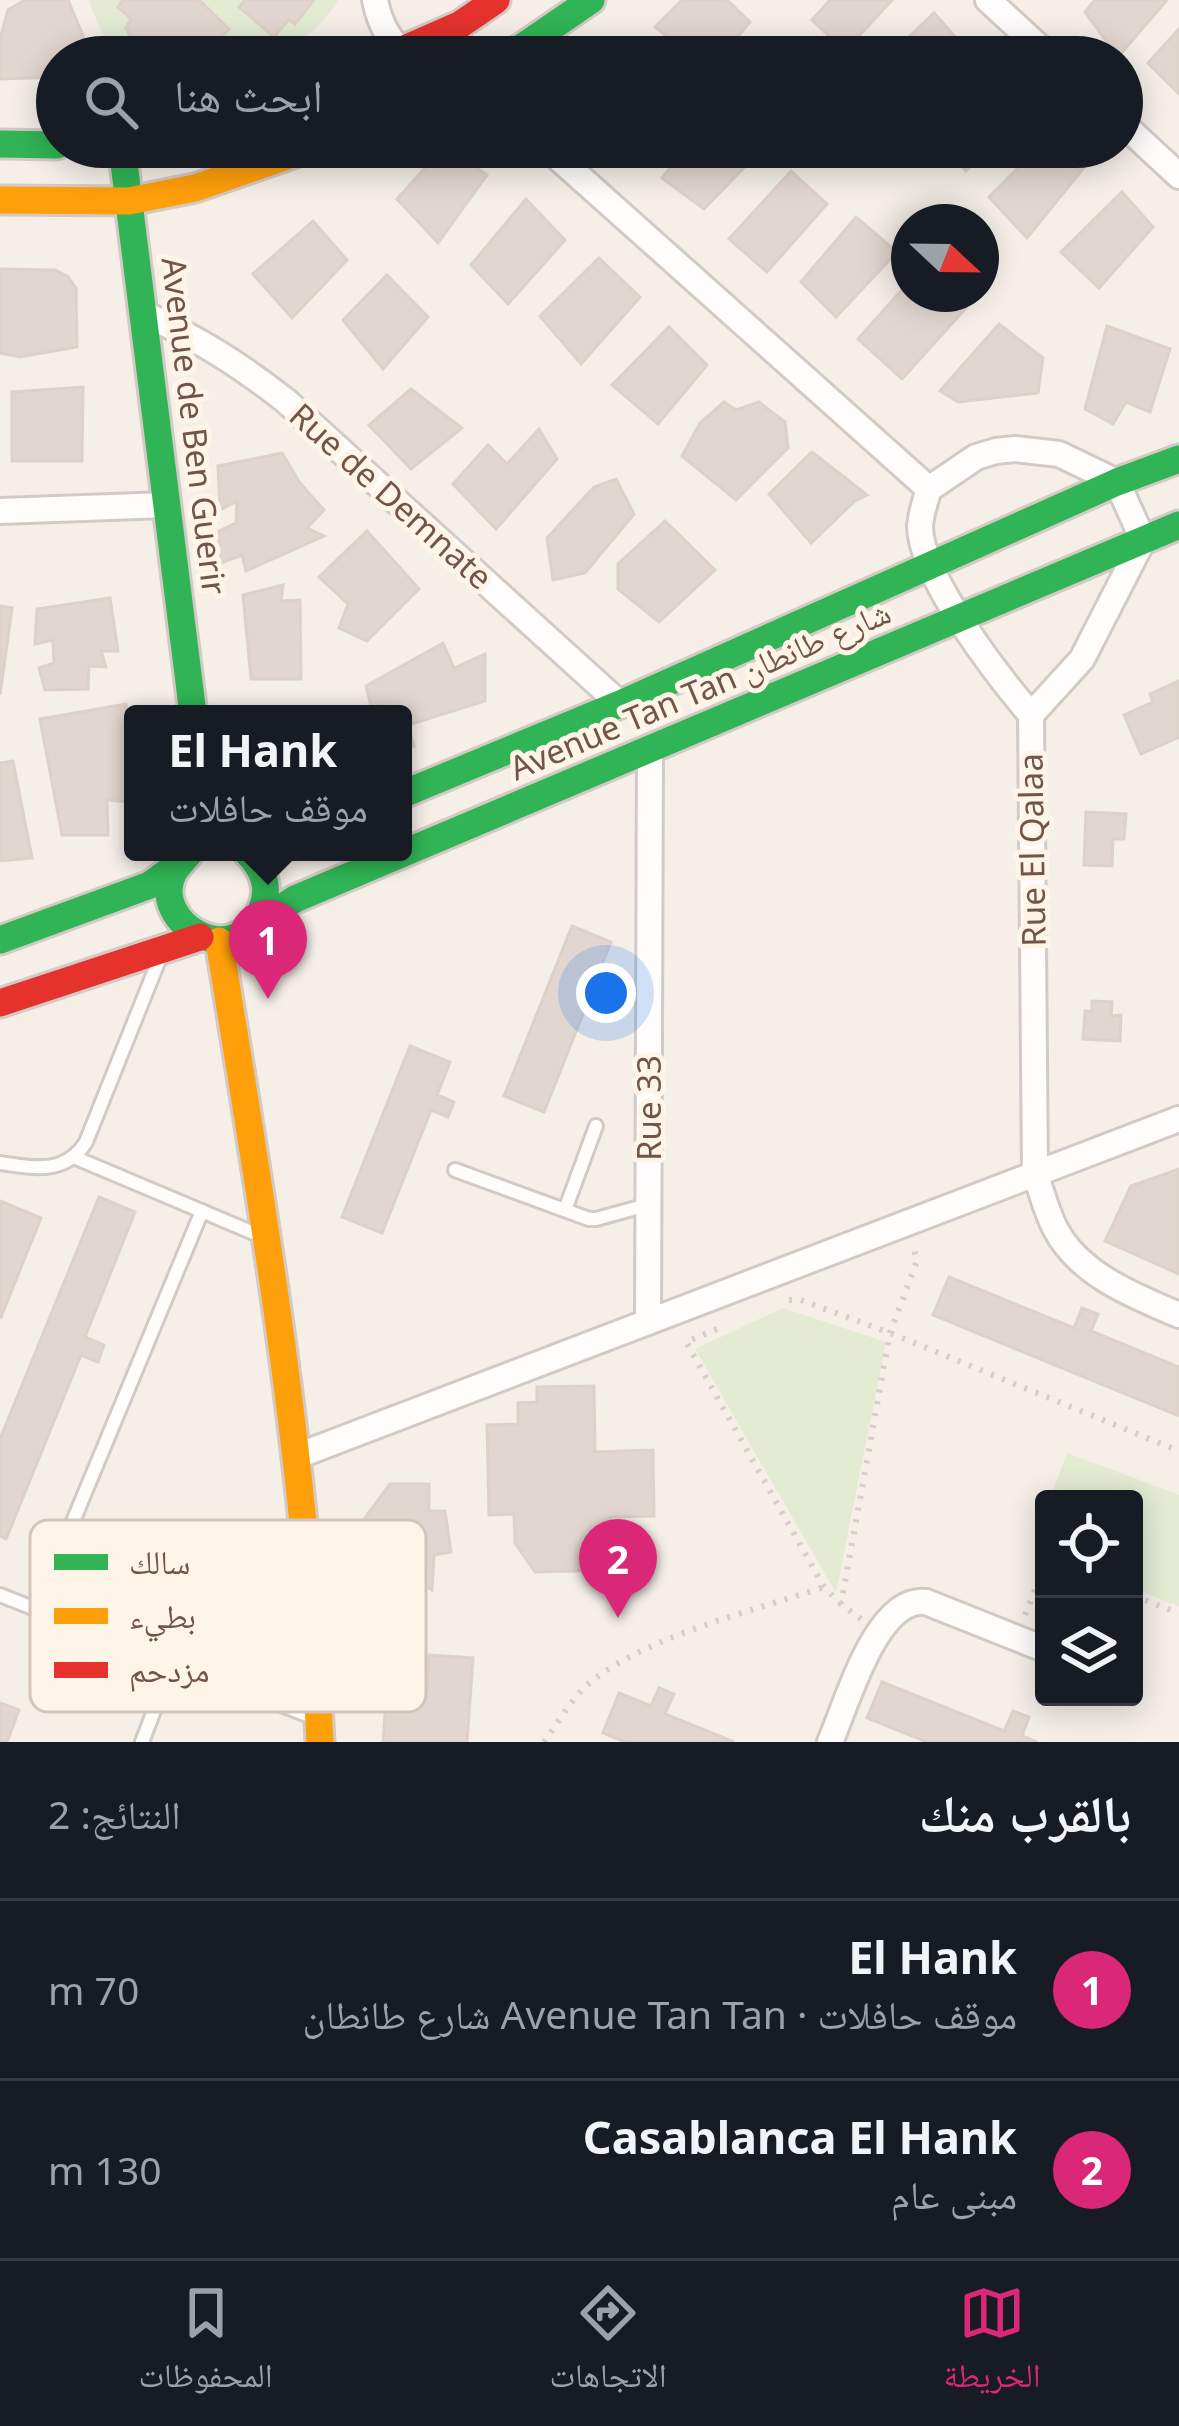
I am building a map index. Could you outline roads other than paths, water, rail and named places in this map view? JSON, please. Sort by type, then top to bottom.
[{"type":"main road","points":[[438,36],[496,0]]},
{"type":"main road","points":[[539,36],[591,0]]},
{"type":"main road","points":[[0,144],[36,145]]},
{"type":"main road","name":"Avenue de Ben Guerir","points":[[125,168],[193,705]]},
{"type":"main road","points":[[0,200],[129,201],[195,188],[253,168]]},
{"type":"main road","name":"Avenue Tan Tan شارع طانطان","points":[[412,790],[1179,458]]},
{"type":"main road","name":"Avenue Tan Tan شارع طانطان","points":[[412,850],[1179,524]]},
{"type":"main road","points":[[0,940],[150,885],[180,861]]},
{"type":"main road","points":[[182,861],[170,882],[175,916],[185,929],[210,939]]},
{"type":"main road","points":[[252,927],[266,898],[266,881],[255,861]]},
{"type":"main road","name":"Avenue Tan Tan شارع طانطان","points":[[210,939],[231,939],[296,898],[385,861]]},
{"type":"main road","points":[[0,1003],[165,947],[210,939]]},
{"type":"main road","points":[[210,939],[268,1239],[300,1455],[305,1520]]},
{"type":"street","points":[[375,0],[389,36]]},
{"type":"street","points":[[988,0],[1027,36]]},
{"type":"street","points":[[1143,143],[1179,176]]},
{"type":"street","points":[[570,168],[929,489],[976,457],[1015,449],[1059,454],[1117,482],[1143,540],[1082,659],[1031,715]]},
{"type":"street","name":"Rue de Demnate","points":[[143,313],[218,351],[286,401],[620,704]]},
{"type":"street","name":"Rue El Qalaa","points":[[929,489],[920,526],[928,565],[998,676],[1031,715],[1035,1174]]},
{"type":"street","points":[[0,512],[167,505]]},
{"type":"street","name":"Rue 33","points":[[648,1322],[650,751]]},
{"type":"street","points":[[300,1455],[1179,1119]]},
{"type":"street","points":[[1035,1174],[1051,1222],[1071,1253],[1093,1271],[1179,1315]]},
{"type":"street","points":[[830,1742],[877,1632],[892,1613],[914,1600],[1035,1645]]},
{"type":"lane","points":[[0,1163],[33,1168],[58,1166],[76,1157],[165,947]]},
{"type":"lane","points":[[565,1210],[596,1126]]},
{"type":"lane","points":[[76,1157],[268,1239]]},
{"type":"lane","points":[[455,1170],[596,1220],[649,1204]]},
{"type":"lane","points":[[74,1520],[202,1211]]},
{"type":"lane","points":[[0,1595],[30,1606]]},
{"type":"lane","points":[[142,1742],[153,1712]]},
{"type":"lane","points":[[280,1712],[320,1731]]},
{"type":"place","name":"El Hank","points":[[268,999]]},
{"type":"place","name":"Casablanca El Hank","points":[[618,1618]]}]
